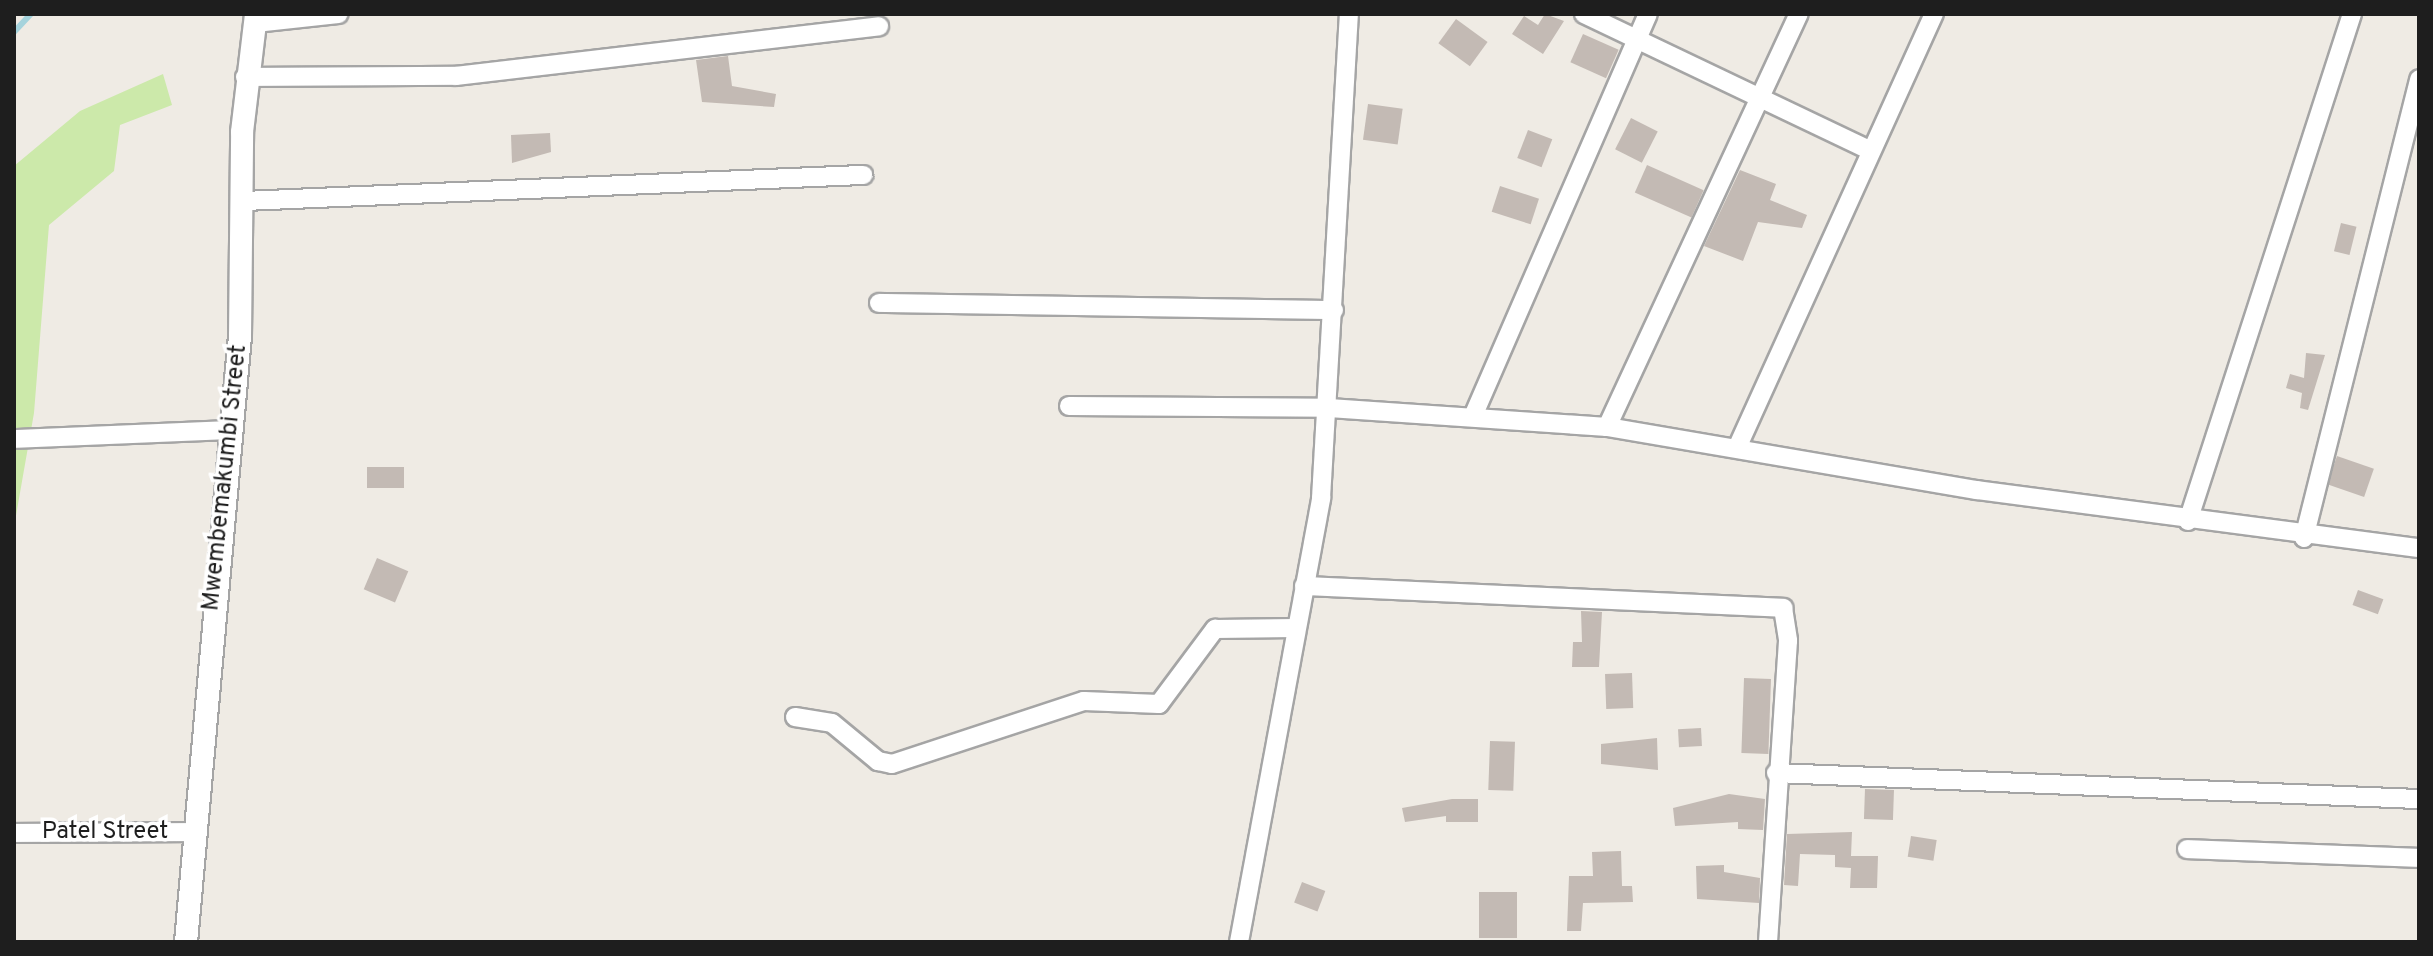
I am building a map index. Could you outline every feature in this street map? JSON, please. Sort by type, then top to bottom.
[{"type":"street","points":[[255,18],[339,14]]},
{"type":"street","points":[[1239,942],[1304,586],[1329,408],[1349,14]]},
{"type":"street","points":[[1584,14],[1758,91],[1869,150]]},
{"type":"street","points":[[1474,414],[1635,35],[1648,14]]},
{"type":"street","points":[[1607,427],[1758,91],[1799,14]]},
{"type":"street","points":[[1737,448],[1869,150],[1934,14]]},
{"type":"street","points":[[2188,521],[2352,14]]},
{"type":"street","name":"Mwembemakumbi Street","points":[[186,942],[233,430],[244,201],[245,77],[255,18]]},
{"type":"street","points":[[245,77],[456,76],[879,26]]},
{"type":"street","points":[[2304,538],[2419,79]]},
{"type":"street","points":[[244,201],[863,175]]},
{"type":"street","points":[[879,303],[1334,310]]},
{"type":"street","points":[[1069,406],[1329,408],[1474,414],[1607,427],[2188,521],[2304,538],[2419,548]]},
{"type":"street","points":[[14,439],[233,430]]},
{"type":"street","points":[[1304,586],[1783,608],[1788,641],[1776,773],[1768,942]]},
{"type":"street","points":[[795,717],[832,723],[878,761],[892,764],[1084,701],[1159,704],[1215,629],[1296,628]]},
{"type":"street","points":[[1776,773],[2419,799]]},
{"type":"street","name":"Patel Street","points":[[14,833],[195,832]]},
{"type":"street","points":[[2187,849],[2419,858]]},
{"type":"green space","points":[[163,74],[172,105],[120,125],[114,171],[49,225],[34,413],[14,527],[14,166],[80,111]]},
{"type":"building","points":[[1545,14],[1564,21],[1543,54],[1512,34],[1524,16],[1538,25]]},
{"type":"building","points":[[1456,19],[1488,42],[1470,66],[1438,43]]},
{"type":"building","points":[[1583,34],[1619,50],[1606,78],[1570,62]]},
{"type":"building","points":[[728,56],[732,86],[776,94],[774,107],[702,102],[696,60]]},
{"type":"building","points":[[1368,104],[1403,109],[1398,145],[1363,140]]},
{"type":"building","points":[[1631,118],[1658,132],[1642,163],[1615,149]]},
{"type":"building","points":[[1528,130],[1552,139],[1542,167],[1517,158]]},
{"type":"building","points":[[550,133],[551,152],[512,163],[511,135]]},
{"type":"building","points":[[1647,165],[1704,190],[1691,218],[1635,192]]},
{"type":"building","points":[[1740,170],[1776,184],[1770,200],[1807,215],[1802,228],[1758,222],[1743,261],[1704,246]]},
{"type":"building","points":[[1500,186],[1539,199],[1531,224],[1492,212]]},
{"type":"building","points":[[2341,223],[2357,227],[2350,255],[2334,251]]},
{"type":"building","points":[[2306,353],[2325,355],[2308,410],[2300,408],[2302,393],[2286,388],[2290,374],[2304,378]]},
{"type":"building","points":[[2337,456],[2374,469],[2364,497],[2327,484]]},
{"type":"building","points":[[367,467],[404,467],[404,488],[367,488]]},
{"type":"building","points":[[377,558],[408,571],[395,603],[364,589]]},
{"type":"building","points":[[2358,590],[2383,599],[2378,614],[2353,605]]},
{"type":"building","points":[[1581,611],[1602,612],[1599,667],[1572,667],[1573,642],[1582,642]]},
{"type":"building","points":[[1632,673],[1633,708],[1606,709],[1605,674]]},
{"type":"building","points":[[1744,678],[1771,679],[1768,754],[1741,753]]},
{"type":"building","points":[[1701,728],[1702,746],[1679,747],[1678,729]]},
{"type":"building","points":[[1657,738],[1658,770],[1601,764],[1601,744]]},
{"type":"building","points":[[1490,741],[1515,742],[1513,791],[1488,790]]},
{"type":"building","points":[[1865,789],[1894,790],[1893,820],[1864,819]]},
{"type":"building","points":[[1729,794],[1765,799],[1763,830],[1738,829],[1738,822],[1675,826],[1673,808]]},
{"type":"building","points":[[1452,799],[1478,799],[1478,822],[1446,822],[1446,816],[1405,822],[1402,808]]},
{"type":"building","points":[[1852,832],[1851,856],[1878,856],[1877,888],[1850,888],[1851,868],[1835,867],[1835,855],[1800,854],[1798,886],[1784,885],[1787,834]]},
{"type":"building","points":[[1911,836],[1937,840],[1933,861],[1908,857]]},
{"type":"building","points":[[1621,851],[1622,886],[1632,886],[1633,902],[1583,903],[1581,931],[1567,931],[1569,876],[1593,876],[1592,852]]},
{"type":"building","points":[[1724,865],[1724,872],[1760,878],[1759,903],[1697,899],[1696,866]]},
{"type":"building","points":[[1302,882],[1325,891],[1317,911],[1294,903]]},
{"type":"building","points":[[1479,892],[1517,892],[1517,938],[1479,938]]},
{"type":"waterway","points":[[14,32],[31,14]]}]
